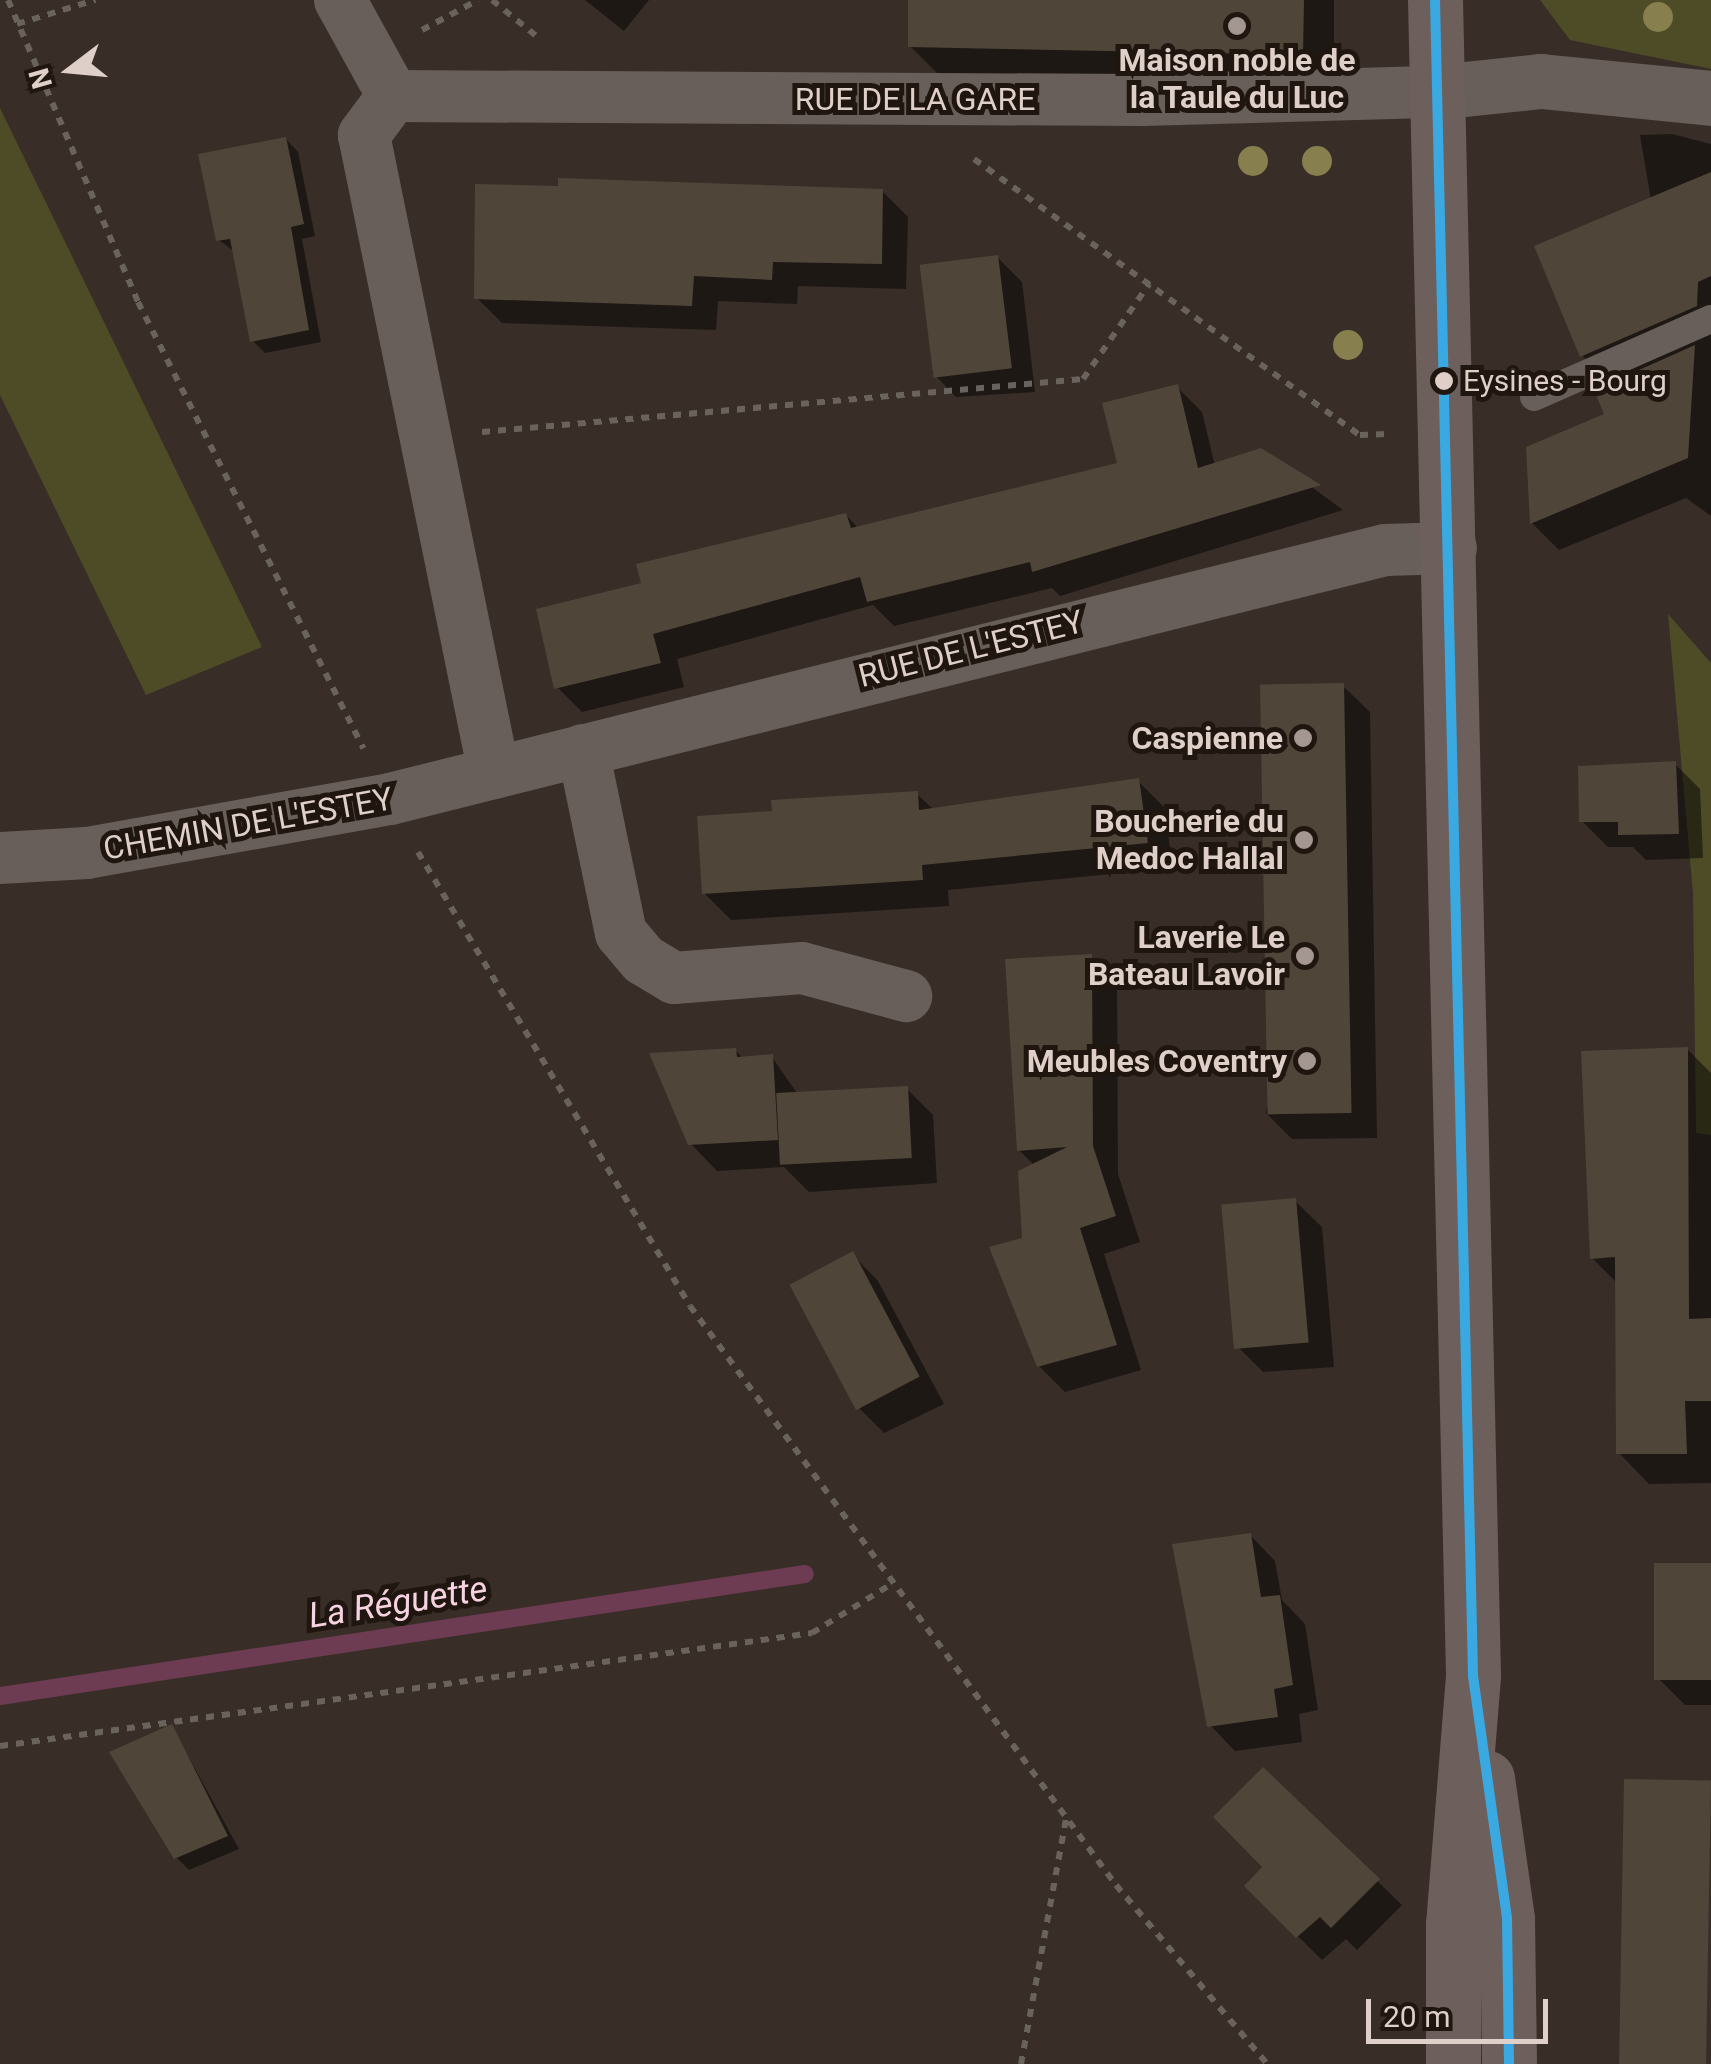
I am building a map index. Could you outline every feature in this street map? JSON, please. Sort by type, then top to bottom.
[{"type":"main road","points":[[1435,0],[1441,433],[1451,548],[1473,1676],[1453,1924],[1453,2064]]},
{"type":"main road","points":[[1473,1676],[1507,1920],[1509,2064]]},
{"type":"street","points":[[340,0],[393,96],[364,135],[494,772]]},
{"type":"street","points":[[1436,92],[1541,81],[1711,98]]},
{"type":"street","name":"RUE DE LA GARE","points":[[393,96],[950,99],[1436,92]]},
{"type":"street","name":"RUE DE L'ESTEY","points":[[494,772],[1385,550],[1451,548]]},
{"type":"street","points":[[584,750],[621,933],[644,960],[674,978],[802,968],[906,996]]},
{"type":"street","name":"CHEMIN DE L'ESTEY","points":[[0,858],[87,853],[390,799],[494,772]]},
{"type":"lane","points":[[1534,397],[1711,319]]},
{"type":"path","points":[[8,0],[138,302],[390,799],[690,1306],[890,1585],[1066,1817],[1267,2064]]},
{"type":"path","points":[[17,24],[95,0]]},
{"type":"path","points":[[950,99],[966,153],[1360,435],[1441,433]]},
{"type":"path","points":[[426,438],[1083,379],[1149,284]]},
{"type":"path","points":[[0,1746],[812,1633],[890,1585]]},
{"type":"path","points":[[1022,2064],[1066,1817]]},
{"type":"shaded area","points":[[1540,0],[1711,0],[1711,69],[1570,40]]},
{"type":"shaded area","points":[[0,108],[262,647],[146,695],[0,395]]},
{"type":"shaded area","points":[[1668,614],[1711,663],[1711,1135],[1696,1133],[1693,893]]},
{"type":"building","points":[[908,0],[1304,0],[1303,55],[908,47]]},
{"type":"building","points":[[286,137],[304,224],[291,227],[309,330],[250,342],[230,239],[216,241],[198,154]]},
{"type":"building","points":[[1711,172],[1711,276],[1698,282],[1697,306],[1580,357],[1534,246]]},
{"type":"building","points":[[558,178],[883,189],[882,264],[773,262],[772,280],[694,276],[692,306],[474,299],[475,184],[558,186]]},
{"type":"building","points":[[998,255],[1012,368],[933,378],[920,265]]},
{"type":"building","points":[[1695,345],[1688,458],[1530,524],[1526,447],[1604,414],[1594,390]]},
{"type":"building","points":[[1178,384],[1198,468],[1261,448],[1321,485],[1032,572],[1030,562],[867,602],[860,577],[653,634],[661,663],[554,689],[536,609],[641,583],[636,564],[846,513],[851,528],[1117,463],[1102,403]]},
{"type":"building","points":[[1344,683],[1352,1113],[1268,1114],[1260,684]]},
{"type":"building","points":[[1676,761],[1679,834],[1618,835],[1618,822],[1579,822],[1578,766]]},
{"type":"building","points":[[1139,778],[1148,843],[922,865],[923,880],[702,894],[697,816],[772,811],[771,800],[918,791],[919,810]]},
{"type":"building","points":[[1092,954],[1093,1146],[1116,1216],[1080,1228],[1117,1345],[1037,1367],[989,1247],[1022,1238],[1018,1171],[1067,1147],[1017,1151],[1005,959]]},
{"type":"building","points":[[1688,1047],[1689,1319],[1711,1318],[1711,1401],[1685,1401],[1687,1454],[1616,1454],[1615,1257],[1590,1259],[1581,1051]]},
{"type":"building","points":[[736,1048],[737,1057],[773,1054],[778,1140],[688,1145],[649,1053]]},
{"type":"building","points":[[908,1086],[912,1158],[780,1165],[776,1093]]},
{"type":"building","points":[[1296,1198],[1309,1342],[1234,1349],[1221,1205]]},
{"type":"building","points":[[853,1251],[920,1376],[856,1410],[789,1285]]},
{"type":"building","points":[[1251,1533],[1261,1597],[1280,1595],[1293,1685],[1274,1689],[1278,1717],[1207,1727],[1172,1544]]},
{"type":"building","points":[[1654,1563],[1711,1563],[1711,1680],[1654,1680]]},
{"type":"building","points":[[172,1724],[228,1836],[174,1859],[109,1752]]},
{"type":"building","points":[[1263,1767],[1380,1879],[1331,1928],[1320,1917],[1296,1938],[1244,1886],[1262,1867],[1213,1817]]},
{"type":"building","points":[[1624,1779],[1711,1781],[1706,2064],[1619,2064]]},
{"type":"waterway","name":"La Réguette","points":[[0,1696],[805,1574]]},
{"type":"transit line","points":[[1435,0],[1473,1676],[1507,1919],[1509,2064]]},
{"type":"place","name":"Maison noble de la Taule du Luc","points":[[1237,26]]},
{"type":"place","name":"Eysines - Bourg","points":[[1444,381]]},
{"type":"place","name":"Caspienne","points":[[1303,738]]},
{"type":"place","name":"Boucherie du Medoc Hallal","points":[[1304,840]]},
{"type":"place","name":"Laverie Le Bateau Lavoir","points":[[1305,956]]},
{"type":"place","name":"Meubles Coventry","points":[[1307,1061]]}]
